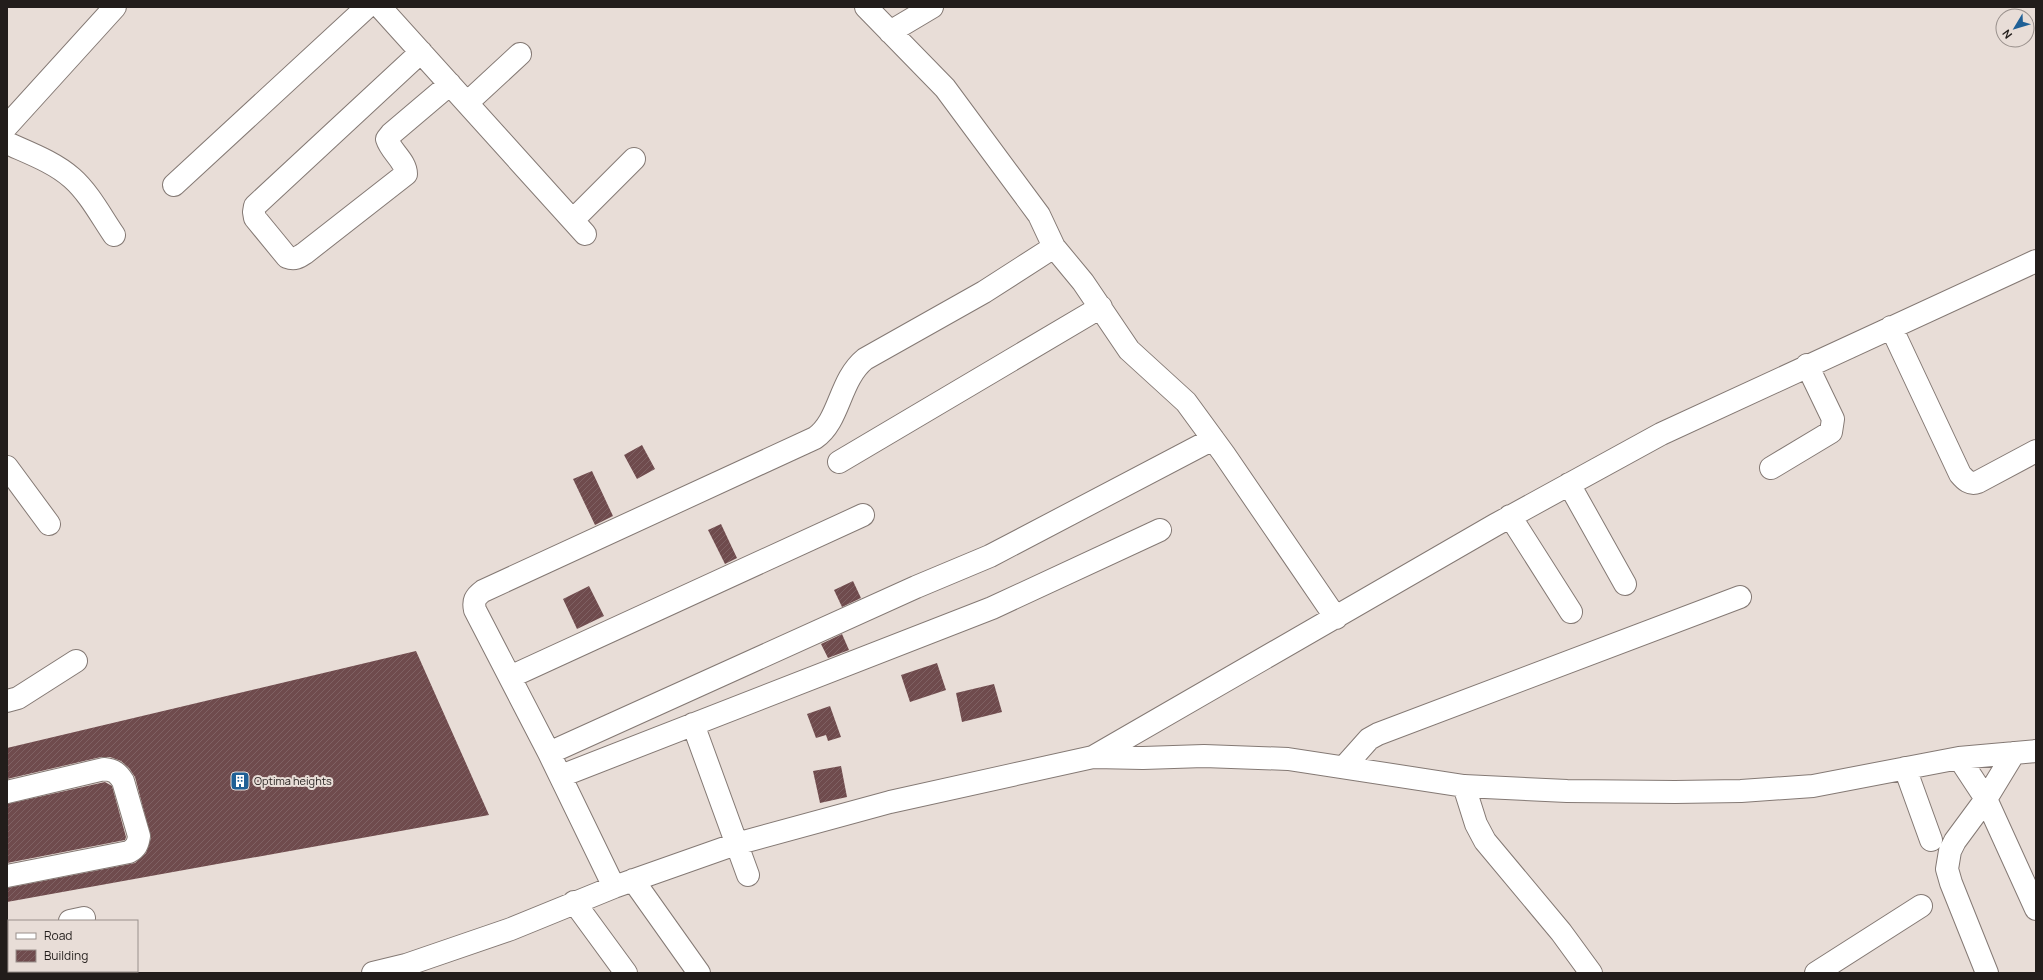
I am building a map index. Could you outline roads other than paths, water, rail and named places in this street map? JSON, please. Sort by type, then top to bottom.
[{"type":"main road","points":[[7,126],[115,7]]},
{"type":"main road","points":[[174,185],[367,7]]},
{"type":"main road","points":[[380,7],[579,227],[634,159]]},
{"type":"main road","points":[[866,7],[945,88],[1039,215],[1054,247],[1083,282],[1129,350],[1177,392],[1213,439],[1336,618]]},
{"type":"main road","points":[[890,32],[932,7]]},
{"type":"main road","points":[[421,52],[255,206],[255,218],[287,256],[292,259],[298,258],[406,174],[406,168],[389,146],[387,139],[450,84]]},
{"type":"main road","points":[[467,103],[520,54]]},
{"type":"main road","points":[[7,143],[57,167],[72,178],[91,200],[114,235]]},
{"type":"main road","points":[[699,973],[624,883],[560,776],[475,610],[474,603],[478,595],[815,438],[826,428],[850,375],[865,359],[984,292],[1054,247]]},
{"type":"main road","points":[[1093,757],[1336,618],[1510,516],[1661,434],[1807,365],[2036,262]]},
{"type":"main road","points":[[840,462],[1101,307]]},
{"type":"main road","points":[[1891,327],[1960,474],[1966,480],[1971,483],[1978,482],[2036,451]]},
{"type":"main road","points":[[1771,468],[1831,432],[1833,419],[1807,365]]},
{"type":"main road","points":[[549,753],[916,587],[990,556],[1213,439]]},
{"type":"main road","points":[[7,467],[49,524]]},
{"type":"main road","points":[[1569,484],[1625,584]]},
{"type":"main road","points":[[510,677],[863,515]]},
{"type":"main road","points":[[1510,516],[1570,612]]},
{"type":"main road","points":[[560,776],[992,608],[1160,530]]},
{"type":"main road","points":[[1344,767],[1369,739],[1378,734],[1740,597]]},
{"type":"main road","points":[[7,701],[18,698],[76,661]]},
{"type":"main road","points":[[692,724],[748,875]]},
{"type":"main road","points":[[372,973],[406,965],[511,929],[574,902],[624,883],[736,844],[890,802],[1093,757],[1144,758],[1204,756],[1288,759],[1464,786],[1567,791],[1741,791],[1813,786],[1959,758],[2036,751]]},
{"type":"main road","points":[[1987,973],[1947,869],[1950,851],[1955,841],[1986,799],[2014,753]]},
{"type":"main road","points":[[1959,758],[1986,799],[2036,909]]},
{"type":"main road","points":[[1905,768],[1931,840]]},
{"type":"main road","points":[[7,792],[104,769],[112,770],[119,774],[123,781],[139,836],[138,843],[134,849],[129,852],[7,876]]},
{"type":"main road","points":[[1464,786],[1476,824],[1485,841],[1561,932],[1591,973]]},
{"type":"main road","points":[[574,902],[626,973]]},
{"type":"main road","points":[[1816,973],[1921,906]]},
{"type":"place","name":"Optima heights","points":[[240,781]]}]
